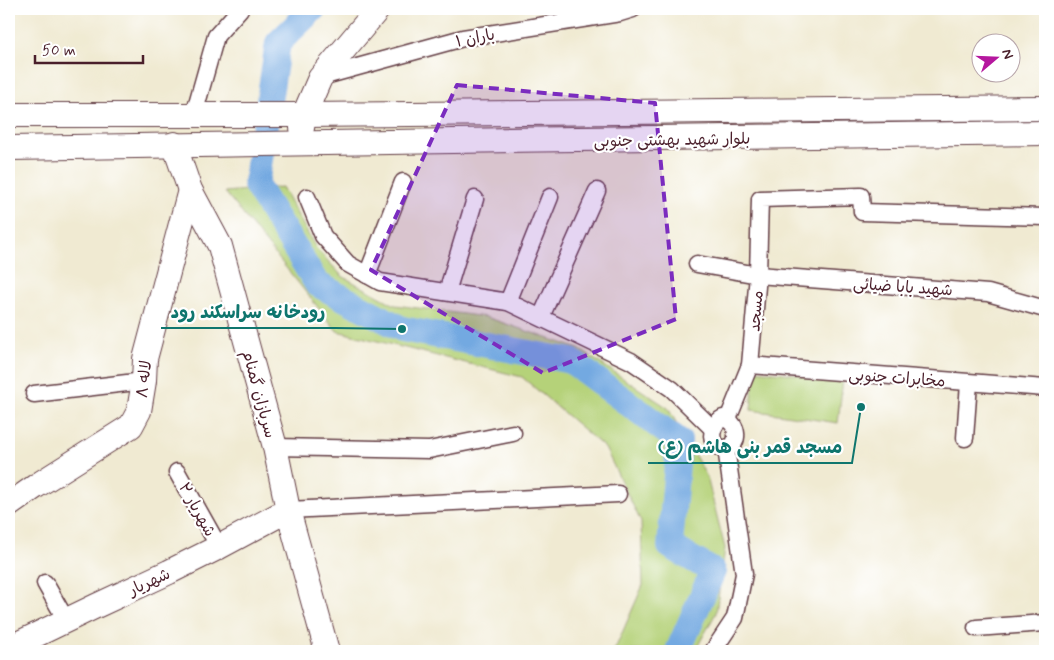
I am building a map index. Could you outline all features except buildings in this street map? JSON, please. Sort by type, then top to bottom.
[{"type":"main road","points":[[291,142],[293,115],[320,78],[378,9]]},
{"type":"main road","name":"بلوار شهید بهشتی جنوبی","points":[[197,114],[293,115],[1045,108]]},
{"type":"main road","points":[[9,116],[197,114]]},
{"type":"main road","name":"بلوار شهید بهشتی جنوبی","points":[[185,144],[1045,133]]},
{"type":"main road","points":[[9,148],[185,144]]},
{"type":"main road","name":"سربازان گمنام","points":[[185,144],[190,190],[220,246],[274,447],[288,510],[327,651]]},
{"type":"main road","name":"لاله ۸","points":[[9,505],[131,426],[139,411],[144,382],[145,359],[190,190]]},
{"type":"main road","name":"شهریار","points":[[10,648],[219,547],[288,510]]},
{"type":"street","points":[[197,114],[216,36],[240,9]]},
{"type":"street","name":"باران ۱","points":[[320,78],[464,38],[633,9]]},
{"type":"street","points":[[367,275],[402,182]]},
{"type":"street","points":[[541,318],[597,191]]},
{"type":"street","name":"مسجد","points":[[728,419],[750,365],[758,275],[760,199],[861,196],[862,212],[1045,217]]},
{"type":"street","points":[[307,197],[323,236],[348,264],[367,275],[380,282],[508,302],[631,361],[672,389],[713,430]]},
{"type":"street","points":[[508,302],[550,197]]},
{"type":"street","points":[[447,292],[474,198]]},
{"type":"street","name":"شهيد بابا ضيائی","points":[[697,264],[758,275],[988,293],[1045,309]]},
{"type":"street","name":"مخابرات جنوبی","points":[[750,365],[1045,388]]},
{"type":"street","points":[[34,394],[144,382]]},
{"type":"street","points":[[965,438],[969,382]]},
{"type":"street","points":[[728,419],[733,423],[736,434],[729,448],[720,448],[714,443],[712,437],[713,430],[719,420],[728,419]]},
{"type":"street","points":[[274,447],[429,450],[513,433]]},
{"type":"street","points":[[714,651],[735,618],[744,574],[726,448]]},
{"type":"street","name":"شهریار ۲","points":[[177,472],[219,547]]},
{"type":"street","points":[[288,510],[618,494]]},
{"type":"street","points":[[46,583],[66,620]]},
{"type":"street","points":[[976,628],[1045,623]]},
{"type":"highlighted area","points":[[457,85],[655,103],[676,319],[543,373],[371,270]]},
{"type":"green space","points":[[282,187],[316,248],[342,276],[395,305],[486,317],[579,349],[668,408],[707,477],[725,548],[716,613],[695,651],[613,651],[643,585],[641,522],[605,448],[522,377],[337,331],[225,192]]},
{"type":"green space","points":[[754,370],[843,379],[838,423],[751,410]]},
{"type":"waterway","points":[[313,9],[278,43],[256,185],[317,284],[402,329],[571,361],[679,441],[670,546],[713,571],[678,651]]},
{"type":"place","name":"رودخانه سراسکند رود","points":[[402,329]]},
{"type":"place","name":"مسجد قمر بنی هاشم (ع)","points":[[861,407]]}]
